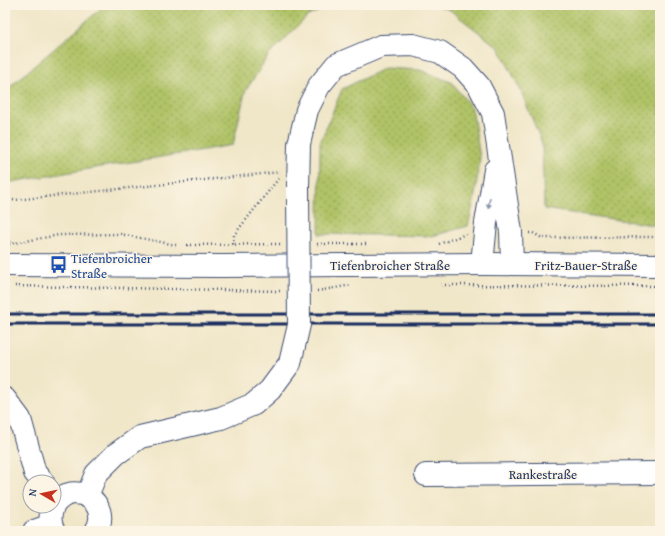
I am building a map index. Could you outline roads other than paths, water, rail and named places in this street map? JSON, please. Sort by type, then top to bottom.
[{"type":"street","points":[[87,496],[96,474],[116,454],[140,437],[221,418],[254,404],[270,390],[290,363],[299,325],[298,181],[300,144],[307,110],[319,86],[336,65],[381,46],[413,45],[440,52],[463,68],[479,86],[493,112],[511,232],[512,264]]},
{"type":"street","points":[[482,264],[485,233],[498,151]]},
{"type":"street","name":"Tiefenbroicher Straße","points":[[8,254],[230,266],[512,264]]},
{"type":"street","name":"Fritz-Bauer-Straße","points":[[512,264],[660,265]]},
{"type":"street","points":[[5,399],[20,419],[36,474]]},
{"type":"street","name":"Rankestraße","points":[[426,475],[660,473]]},
{"type":"street","points":[[62,499],[66,494],[77,492],[87,496],[96,504],[103,530]]},
{"type":"railway","points":[[5,314],[660,314]]},
{"type":"railway","points":[[5,324],[660,324]]},
{"type":"place","name":"Tiefenbroicher Straße","points":[[58,265]]}]
